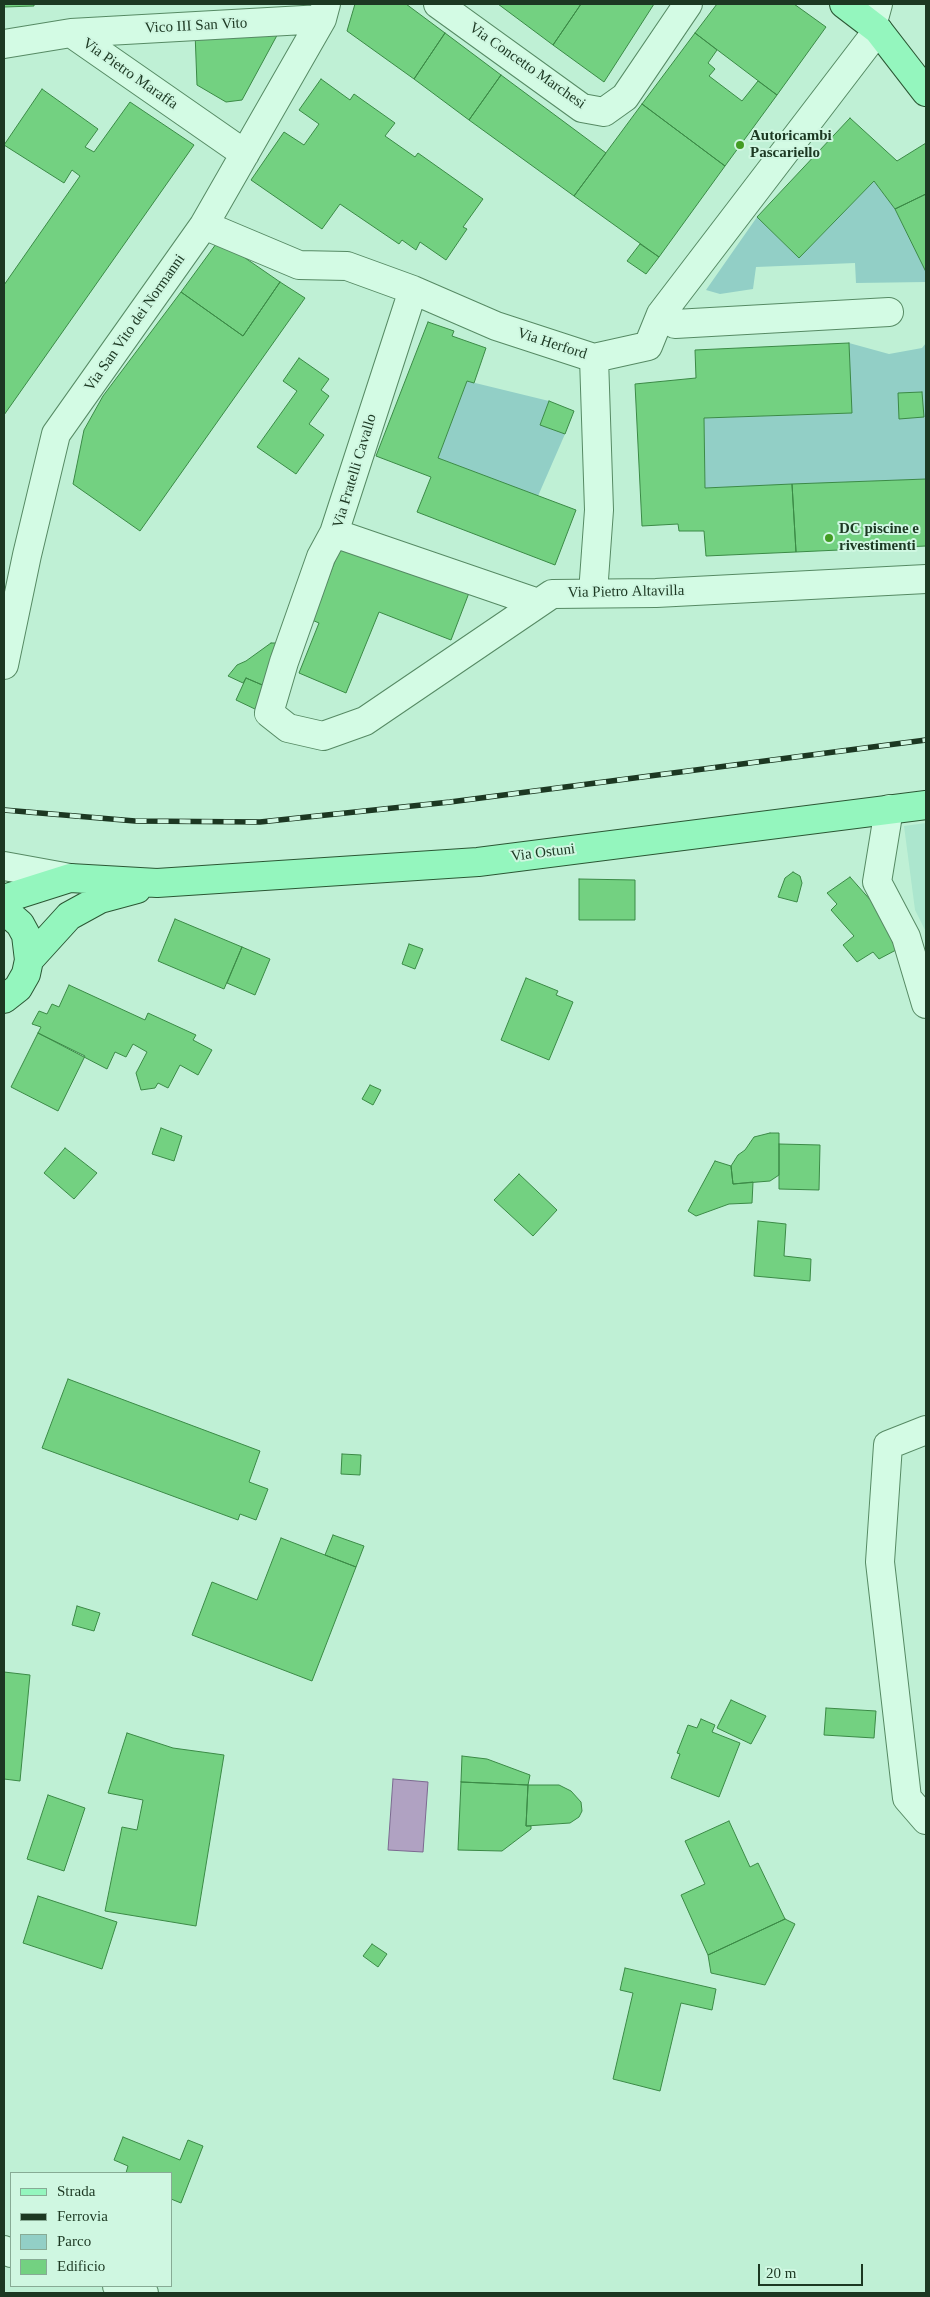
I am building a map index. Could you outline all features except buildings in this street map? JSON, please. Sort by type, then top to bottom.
[{"type":"main road","points":[[844,4],[876,20],[926,92]]},
{"type":"main road","name":"Via Ostuni","points":[[157,883],[478,862],[926,805]]},
{"type":"main road","points":[[4,900],[70,878],[157,883]]},
{"type":"main road","points":[[29,960],[70,916],[100,900],[157,883]]},
{"type":"main road","points":[[4,910],[20,924],[26,935],[29,960],[26,974],[18,988],[4,999]]},
{"type":"street","name":"Via Concetto Marchesi","points":[[438,4],[582,108],[604,112],[625,97],[688,4]]},
{"type":"street","name":"Vico III San Vito","points":[[71,33],[170,15],[324,12]]},
{"type":"street","name":"Via San Vito dei Normanni","points":[[4,665],[27,555],[56,434],[204,224],[324,12]]},
{"type":"street","name":"Via Herford","points":[[204,224],[299,265],[347,266],[413,290],[496,326],[594,358],[648,346],[661,314],[876,20]]},
{"type":"street","name":"Via Pietro Maraffa","points":[[4,44],[71,33],[245,154]]},
{"type":"street","name":"Via Fratelli Cavallo","points":[[413,290],[334,533],[538,603]]},
{"type":"street","points":[[661,314],[675,324],[889,312]]},
{"type":"street","points":[[594,358],[599,510],[594,593]]},
{"type":"street","name":"Via Pietro Altavilla","points":[[334,533],[321,557],[284,662],[269,713],[288,728],[323,736],[366,721],[552,594],[656,593],[926,579]]},
{"type":"street","points":[[4,580],[27,555]]},
{"type":"street","points":[[889,810],[878,882],[906,937],[926,1004]]},
{"type":"street","points":[[4,866],[70,878]]},
{"type":"street","points":[[926,1430],[888,1445],[880,1562],[907,1798],[926,1820]]},
{"type":"street","points":[[121,2287],[144,2293]]},
{"type":"green space","points":[[874,181],[895,209],[926,272],[926,282],[856,283],[855,263],[756,267],[753,289],[720,294],[706,290],[757,217],[799,258]]},
{"type":"green space","points":[[849,343],[889,354],[922,348],[926,343],[926,479],[705,488],[704,418],[851,413]]},
{"type":"green space","points":[[467,381],[549,401],[540,425],[565,434],[538,496],[438,458]]},
{"type":"green space","points":[[926,823],[926,932],[915,910],[904,826]]},
{"type":"shaded area","points":[[393,1779],[428,1782],[423,1852],[388,1850]]},
{"type":"railway","points":[[4,810],[135,821],[260,822],[450,802],[926,740]]},
{"type":"place","name":"Autoricambi Pascariello","points":[[740,145]]},
{"type":"place","name":"DC piscine e rivestimenti","points":[[829,538]]}]
